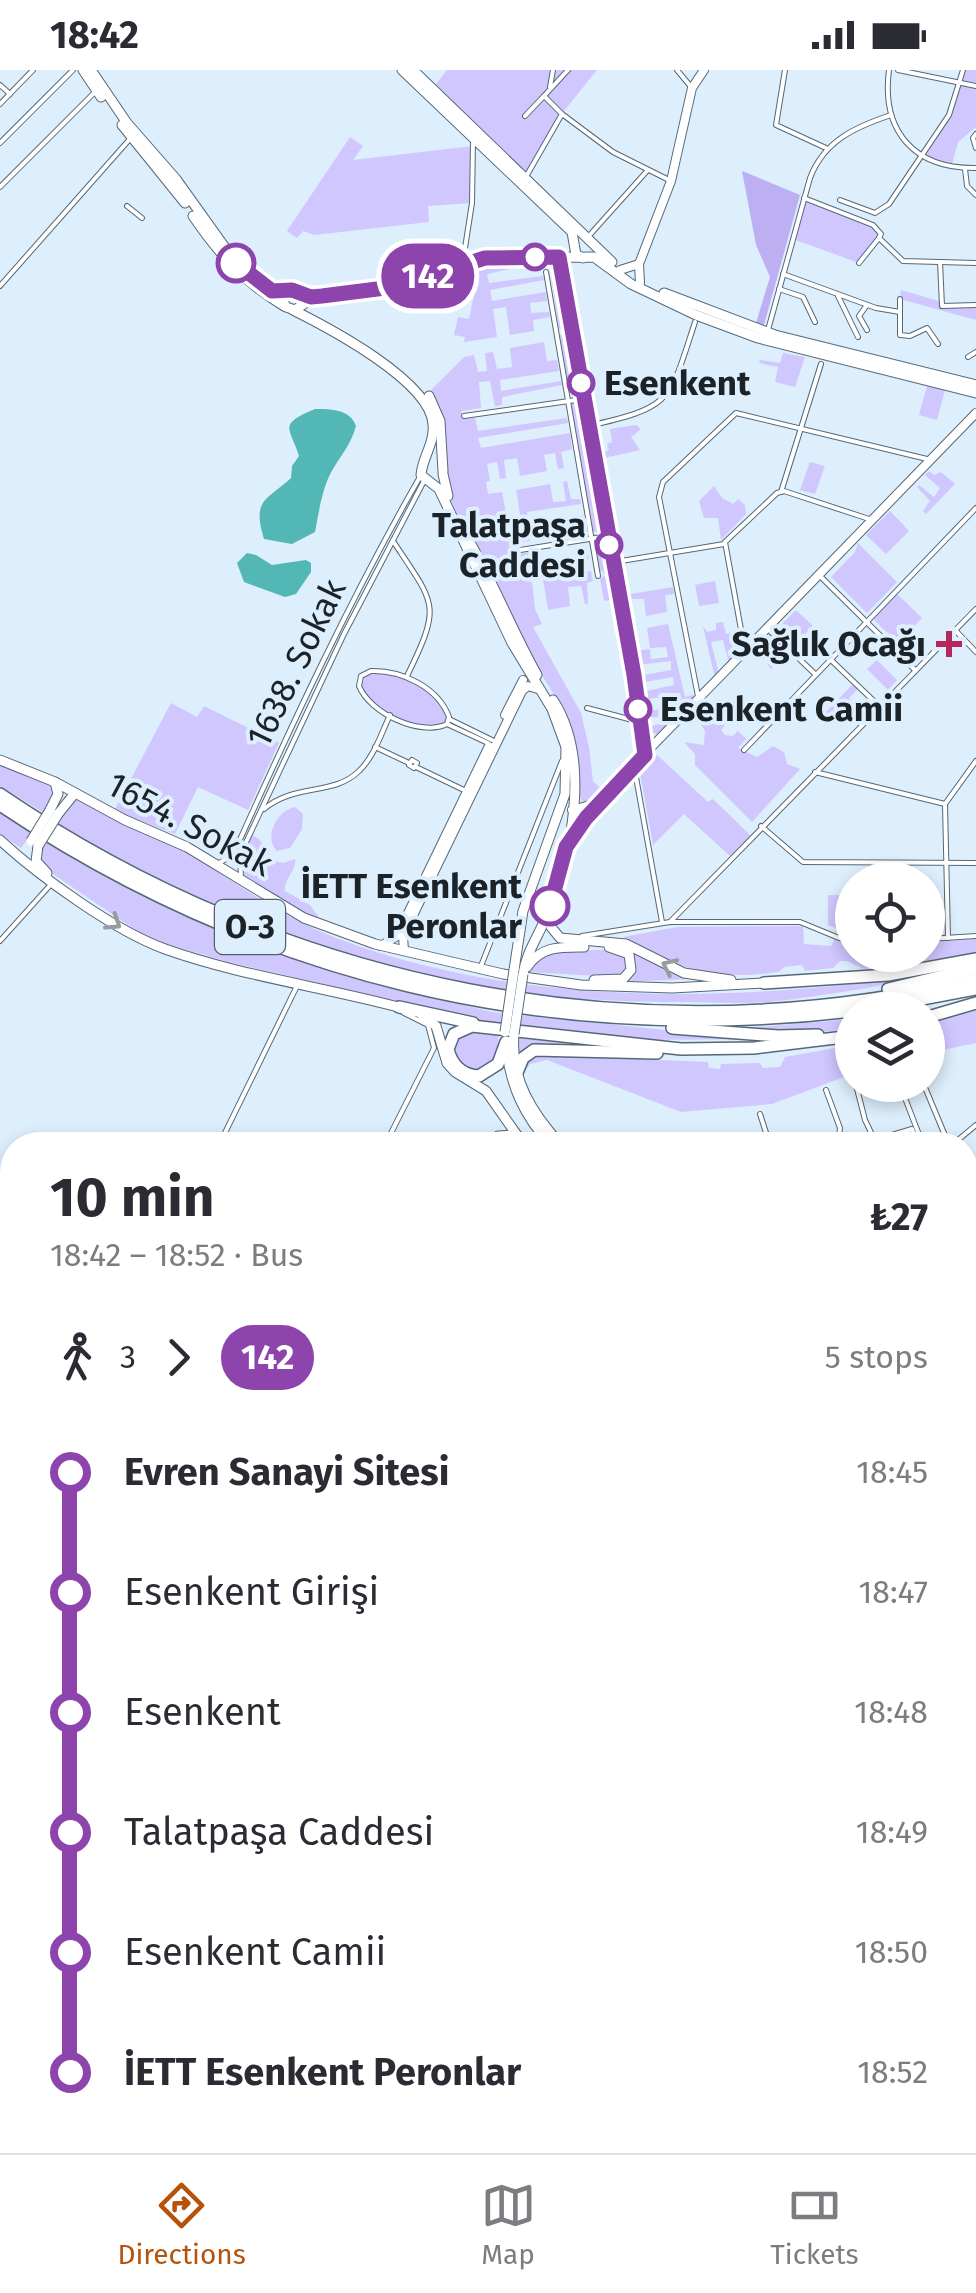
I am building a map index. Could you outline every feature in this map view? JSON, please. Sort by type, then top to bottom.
[{"type":"highway","name":"O-3","points":[[0,794],[90,851],[251,928],[363,967],[468,991],[602,1008],[676,1012],[798,1007],[874,998],[976,978]]},
{"type":"highway","name":"O-3","points":[[0,806],[132,884],[181,908],[288,952],[434,994],[604,1018],[728,1021],[835,1012]]},
{"type":"highway","points":[[764,983],[888,975],[976,959]]},
{"type":"highway","points":[[798,1007],[976,968]]},
{"type":"highway","points":[[945,995],[976,989]]},
{"type":"highway","points":[[945,1012],[976,1003]]},
{"type":"highway","points":[[392,1006],[506,1034]]},
{"type":"highway","points":[[604,1018],[641,1025],[778,1036],[835,1034]]},
{"type":"highway","points":[[506,1034],[498,1064],[483,1075],[466,1074],[451,1059],[449,1043],[458,1031],[472,1026],[506,1034],[681,1049]]},
{"type":"highway","points":[[516,1075],[523,1058],[534,1050],[639,1053],[767,1047],[835,1037]]},
{"type":"main road","points":[[83,70],[131,137],[173,181]]},
{"type":"main road","points":[[92,70],[247,282],[338,333],[424,397],[432,414],[434,429],[426,480],[557,720],[578,808],[548,918],[530,950],[506,1034],[516,1092],[524,1111],[541,1132]]},
{"type":"main road","points":[[402,70],[587,238],[587,253]]},
{"type":"main road","points":[[412,70],[522,179],[587,253],[632,284],[697,318],[976,394]]},
{"type":"main road","points":[[218,246],[268,288],[311,297],[393,287],[462,264],[505,256],[587,253],[640,283],[766,336],[976,385]]},
{"type":"main road","points":[[294,291],[295,307]]},
{"type":"main road","points":[[294,291],[283,298],[348,333],[428,394],[439,414],[443,472],[459,524],[492,578],[534,681],[563,716],[568,778],[556,823],[523,911],[516,950],[522,974]]},
{"type":"main road","points":[[295,307],[322,296]]},
{"type":"main road","points":[[318,316],[316,303],[322,296]]},
{"type":"main road","points":[[426,462],[437,462],[443,472]]},
{"type":"main road","points":[[426,480],[443,472]]},
{"type":"main road","name":"1654. Sokak","points":[[0,760],[55,782],[187,847],[321,926],[404,952],[480,970],[522,974]]},
{"type":"main road","points":[[54,812],[58,794],[55,782]]},
{"type":"main road","points":[[3,843],[22,850],[34,844],[54,812],[76,794]]},
{"type":"main road","points":[[556,823],[578,808]]},
{"type":"main road","points":[[3,843],[117,926],[165,949],[426,1016],[434,1022],[447,1063],[486,1091],[515,1132]]},
{"type":"main road","points":[[34,844],[38,865],[70,893]]},
{"type":"main road","points":[[523,911],[528,928],[535,928],[548,918]]},
{"type":"main road","points":[[548,918],[554,932],[566,940],[626,944],[693,976],[764,983]]},
{"type":"main road","points":[[516,950],[527,940],[530,950]]},
{"type":"main road","points":[[615,947],[632,961],[628,976],[614,980],[522,974],[536,956],[550,948],[615,947]]},
{"type":"main road","points":[[522,974],[634,988],[764,983]]},
{"type":"main road","points":[[506,1034],[516,1075],[539,1119],[550,1132]]},
{"type":"main road","points":[[503,1132],[515,1132]]},
{"type":"street","points":[[0,104],[33,70]]},
{"type":"street","points":[[0,143],[73,70]]},
{"type":"street","points":[[550,88],[553,70]]},
{"type":"street","points":[[525,116],[568,70]]},
{"type":"street","points":[[677,70],[692,88]]},
{"type":"street","points":[[640,283],[639,264],[671,181],[692,88],[704,70]]},
{"type":"street","points":[[785,70],[776,124],[827,148]]},
{"type":"street","points":[[890,70],[887,89],[891,115],[921,158],[943,166],[976,168]]},
{"type":"street","points":[[901,70],[976,86]]},
{"type":"street","points":[[840,200],[875,213],[886,207],[949,115],[963,70]]},
{"type":"street","points":[[0,85],[10,94]]},
{"type":"street","points":[[2,182],[97,90]]},
{"type":"street","points":[[544,96],[608,148],[671,181]]},
{"type":"street","points":[[522,179],[562,114]]},
{"type":"street","points":[[766,336],[815,165],[827,148],[855,128],[891,115]]},
{"type":"street","points":[[976,134],[976,148]]},
{"type":"street","points":[[0,286],[131,137]]},
{"type":"street","points":[[462,264],[472,203],[472,137]]},
{"type":"street","points":[[966,168],[967,186],[976,196]]},
{"type":"street","points":[[587,238],[647,171]]},
{"type":"street","points":[[804,198],[873,225],[881,234],[859,263]]},
{"type":"street","points":[[127,206],[142,218]]},
{"type":"street","points":[[879,238],[903,261],[976,262]]},
{"type":"street","points":[[559,257],[645,755]]},
{"type":"street","points":[[940,262],[942,306],[976,305]]},
{"type":"street","points":[[620,270],[639,264]]},
{"type":"street","points":[[546,272],[598,576]]},
{"type":"street","points":[[784,274],[867,305],[900,312]]},
{"type":"street","points":[[779,289],[803,297],[815,322]]},
{"type":"street","points":[[838,294],[858,336]]},
{"type":"street","points":[[900,299],[900,335],[910,336],[927,328],[938,344]]},
{"type":"street","points":[[866,330],[859,316],[867,305]]},
{"type":"street","points":[[588,426],[650,410],[677,380],[697,318]]},
{"type":"street","points":[[557,334],[572,331]]},
{"type":"street","points":[[968,357],[976,352]]},
{"type":"street","points":[[612,562],[724,544],[781,492],[821,364]]},
{"type":"street","points":[[464,416],[584,399]]},
{"type":"street","points":[[698,700],[659,496],[661,485],[730,416],[743,412],[931,460]]},
{"type":"street","points":[[578,808],[598,803],[976,414]]},
{"type":"street","name":"1638. Sokak","points":[[212,863],[233,855],[388,533],[426,480]]},
{"type":"street","name":"1638. Sokak","points":[[242,882],[239,858],[260,812],[392,539],[426,480]]},
{"type":"street","points":[[781,492],[872,520]]},
{"type":"street","points":[[744,750],[976,508]]},
{"type":"street","points":[[388,533],[426,591],[430,606],[428,630],[406,678]]},
{"type":"street","points":[[514,552],[608,536]]},
{"type":"street","points":[[724,544],[742,635],[751,646]]},
{"type":"street","points":[[819,575],[916,670]]},
{"type":"street","points":[[670,922],[976,608]]},
{"type":"street","points":[[768,629],[816,675]]},
{"type":"street","points":[[955,630],[976,652]]},
{"type":"street","points":[[830,659],[880,706]]},
{"type":"street","points":[[366,672],[406,678],[437,696],[449,714],[448,721],[438,728],[425,727],[390,715],[362,694],[360,679],[366,672]]},
{"type":"street","points":[[493,743],[534,681]]},
{"type":"street","points":[[404,952],[402,938],[493,743],[524,688],[534,681]]},
{"type":"street","points":[[587,708],[640,722]]},
{"type":"street","points":[[260,812],[288,794],[344,782],[363,767],[390,715]]},
{"type":"street","points":[[448,721],[493,743]]},
{"type":"street","points":[[375,748],[409,763],[416,761],[416,767],[470,793]]},
{"type":"street","points":[[948,938],[945,804],[976,761]]},
{"type":"street","points":[[480,970],[556,776],[567,764]]},
{"type":"street","points":[[566,847],[634,766]]},
{"type":"street","points":[[634,766],[662,922]]},
{"type":"street","points":[[815,772],[945,804]]},
{"type":"street","points":[[556,776],[568,778]]},
{"type":"street","points":[[381,946],[397,936],[470,793]]},
{"type":"street","points":[[760,826],[803,862],[976,862]]},
{"type":"street","points":[[0,940],[53,882]]},
{"type":"street","points":[[548,918],[558,930],[573,936],[662,922],[800,922],[835,936]]},
{"type":"street","points":[[945,938],[976,936]]},
{"type":"street","points":[[225,1132],[298,984]]},
{"type":"street","points":[[392,1006],[428,1026],[434,1042],[427,1066],[392,1132]]},
{"type":"street","points":[[427,1066],[447,1063]]},
{"type":"street","points":[[826,1090],[840,1132]]},
{"type":"street","points":[[860,1102],[871,1132]]},
{"type":"street","points":[[906,1102],[916,1132]]},
{"type":"street","points":[[932,1102],[945,1132]]},
{"type":"street","points":[[760,1114],[766,1132]]},
{"type":"shaded area","points":[[447,70],[597,70],[560,116],[527,175],[432,89]]},
{"type":"shaded area","points":[[966,70],[976,70],[976,127],[958,142],[952,165],[938,163],[926,155],[952,114]]},
{"type":"shaded area","points":[[350,137],[363,146],[353,160],[473,146],[472,203],[428,206],[429,222],[314,235],[303,231],[297,238],[287,231]]},
{"type":"shaded area","points":[[742,171],[800,195],[764,325],[756,323],[770,277],[756,245]]},
{"type":"shaded area","points":[[804,198],[873,225],[881,234],[859,263],[793,239]]},
{"type":"shaded area","points":[[541,262],[487,274],[489,283],[543,276],[544,280],[490,290],[492,301],[546,292],[547,301],[530,303],[531,313],[549,312],[550,317],[533,320],[534,331],[510,335],[506,307],[493,309],[497,337],[464,342],[465,337],[454,335],[458,317],[469,319],[480,267]]},
{"type":"shaded area","points":[[550,269],[556,269],[565,328],[559,329]]},
{"type":"shaded area","points":[[901,290],[939,301],[942,306],[976,305],[976,320],[900,299]]},
{"type":"shaded area","points":[[569,334],[578,397],[573,397],[569,390],[560,335]]},
{"type":"shaded area","points":[[544,342],[547,361],[557,360],[559,371],[500,380],[501,391],[561,381],[562,385],[502,397],[502,405],[495,406],[490,381],[479,382],[481,408],[462,411],[461,419],[475,418],[478,431],[567,418],[568,423],[478,438],[481,448],[570,433],[572,449],[561,452],[564,468],[558,469],[555,453],[544,455],[547,471],[520,476],[517,458],[504,460],[506,478],[500,479],[497,462],[487,464],[490,481],[486,482],[488,494],[502,492],[508,523],[521,520],[516,490],[550,484],[553,502],[566,501],[563,482],[567,481],[571,499],[580,499],[581,504],[527,512],[528,524],[583,515],[584,519],[529,529],[530,541],[511,544],[514,555],[536,551],[538,562],[588,555],[589,559],[539,568],[540,579],[528,582],[532,582],[535,609],[542,624],[533,627],[581,713],[593,781],[602,790],[587,802],[577,792],[576,748],[565,712],[528,653],[496,581],[458,517],[448,492],[443,416],[431,390],[464,357],[474,355],[478,372],[487,371],[485,353],[493,352],[497,369],[512,367],[510,348]]},
{"type":"shaded area","points":[[783,353],[805,357],[795,387],[775,382],[778,367],[759,363],[780,363]]},
{"type":"shaded area","points":[[927,386],[945,390],[937,420],[919,415]]},
{"type":"shaded area","points":[[571,403],[580,403],[603,533],[593,531]]},
{"type":"shaded area","points":[[315,409],[345,413],[356,426],[326,484],[315,532],[292,544],[264,539],[261,508],[291,478],[292,466],[299,456],[289,428],[295,419]]},
{"type":"shaded area","points":[[636,425],[641,429],[631,437],[640,450],[604,458],[604,452],[609,450],[607,444],[612,442],[610,429]]},
{"type":"shaded area","points":[[810,462],[825,466],[815,494],[800,490]]},
{"type":"shaded area","points":[[929,471],[934,475],[941,472],[955,484],[926,514],[923,511],[930,501],[917,487],[934,497],[940,488],[925,475]]},
{"type":"shaded area","points":[[714,486],[722,498],[733,504],[738,499],[745,505],[746,514],[721,540],[718,518],[704,518],[699,501]]},
{"type":"shaded area","points":[[890,511],[909,531],[886,554],[866,535]]},
{"type":"shaded area","points":[[603,539],[615,599],[604,601],[600,578],[605,576],[599,571],[594,541]]},
{"type":"shaded area","points":[[858,543],[897,582],[867,613],[831,577],[855,552]]},
{"type":"shaded area","points":[[247,553],[272,565],[306,560],[311,563],[311,572],[296,594],[285,597],[244,582],[237,563]]},
{"type":"shaded area","points":[[591,571],[588,604],[581,586],[568,587],[570,606],[548,610],[543,579]]},
{"type":"shaded area","points":[[715,581],[719,603],[699,606],[695,585]]},
{"type":"shaded area","points":[[673,587],[674,594],[665,595],[667,612],[646,616],[644,599],[625,599],[625,595]]},
{"type":"shaded area","points":[[896,593],[922,618],[898,643],[872,618]]},
{"type":"shaded area","points":[[796,610],[813,626],[794,645],[777,629]]},
{"type":"shaded area","points":[[723,622],[726,634],[734,633],[737,656],[729,663],[723,640],[711,642],[719,674],[715,678],[703,626],[707,632],[716,630],[716,623]]},
{"type":"shaded area","points":[[668,624],[685,697],[693,695],[695,701],[659,735],[647,727],[668,722],[667,716],[646,718],[645,712],[676,706],[674,695],[643,700],[642,692],[674,685],[673,677],[640,683],[639,676],[671,670],[671,661],[637,665],[635,651],[650,649],[651,659],[668,657],[666,647],[650,648],[647,628]]},
{"type":"shaded area","points":[[768,631],[788,651],[771,669],[767,664],[780,647],[772,642],[760,657],[752,650]]},
{"type":"shaded area","points":[[877,660],[897,680],[888,690],[867,669]]},
{"type":"shaded area","points":[[367,672],[403,677],[423,688],[449,714],[445,726],[406,723],[381,711],[363,692],[359,681]]},
{"type":"shaded area","points":[[853,684],[858,689],[849,698],[864,713],[854,723],[838,709],[829,718],[825,713]]},
{"type":"shaded area","points":[[744,700],[721,730],[725,735],[733,736],[738,731],[746,739],[738,748],[757,757],[773,746],[784,752],[787,764],[800,769],[752,822],[695,765],[695,754],[684,742],[704,745],[705,731],[694,713],[708,701],[712,722],[724,720],[728,713],[726,701],[729,704]]},
{"type":"shaded area","points":[[171,703],[197,717],[204,706],[279,743],[248,810],[198,787],[175,834],[114,811]]},
{"type":"shaded area","points":[[657,755],[708,802],[713,799],[751,836],[731,857],[684,814],[653,845],[640,773]]},
{"type":"shaded area","points":[[0,765],[49,783],[53,796],[44,813],[0,786]]},
{"type":"shaded area","points":[[79,798],[180,849],[320,931],[412,962],[488,979],[645,994],[724,993],[803,989],[956,970],[840,992],[748,1003],[579,999],[440,981],[360,961],[227,911],[57,825],[71,801]]},
{"type":"shaded area","points":[[295,807],[303,814],[302,829],[290,848],[277,851],[271,838],[274,825],[283,813]]},
{"type":"shaded area","points":[[0,811],[32,833],[21,848],[0,834]]},
{"type":"shaded area","points":[[250,834],[259,839],[274,861],[295,859],[285,891],[310,905],[322,922],[240,877],[239,858]]},
{"type":"shaded area","points":[[45,841],[180,914],[267,950],[367,982],[492,1012],[751,1039],[650,1040],[493,1023],[228,962],[140,933],[50,872],[38,857]]},
{"type":"shaded area","points":[[828,895],[835,895],[835,928],[828,925]]},
{"type":"shaded area","points":[[803,926],[804,944],[831,946],[835,939],[835,966],[805,971],[802,965],[784,967],[779,972],[715,974],[663,958],[623,937],[678,927]]},
{"type":"shaded area","points":[[976,939],[976,954],[945,958],[945,941]]},
{"type":"shaded area","points":[[563,950],[615,950],[628,955],[629,968],[611,977],[530,972],[538,957]]},
{"type":"shaded area","points":[[631,951],[690,979],[623,982],[635,970]]},
{"type":"shaded area","points":[[976,1009],[976,1043],[945,1049],[945,1017]]},
{"type":"shaded area","points":[[835,1020],[835,1030],[808,1034],[736,1029]]},
{"type":"shaded area","points":[[468,1030],[499,1034],[496,1061],[475,1073],[455,1061],[453,1041]]},
{"type":"shaded area","points":[[519,1036],[615,1048],[534,1046],[519,1055]]},
{"type":"shaded area","points":[[835,1048],[835,1080],[772,1104],[681,1112],[547,1060],[530,1064],[524,1072],[522,1068],[533,1056],[541,1055],[708,1062],[709,1068],[720,1069],[721,1064],[780,1067],[785,1057]]},
{"type":"bus line","name":"142","points":[[236,263],[272,291],[296,290],[315,297],[393,287],[485,258],[559,257],[645,755],[586,818],[566,847],[550,906]]},
{"type":"place","name":"Esenkent","points":[[581,383]]},
{"type":"place","name":"Talatpaşa Caddesi","points":[[609,545]]},
{"type":"place","name":"Sağlık Ocağı","points":[[949,644]]},
{"type":"place","name":"Esenkent Camii","points":[[638,709]]},
{"type":"place","name":"İETT Esenkent Peronlar","points":[[550,906]]}]
